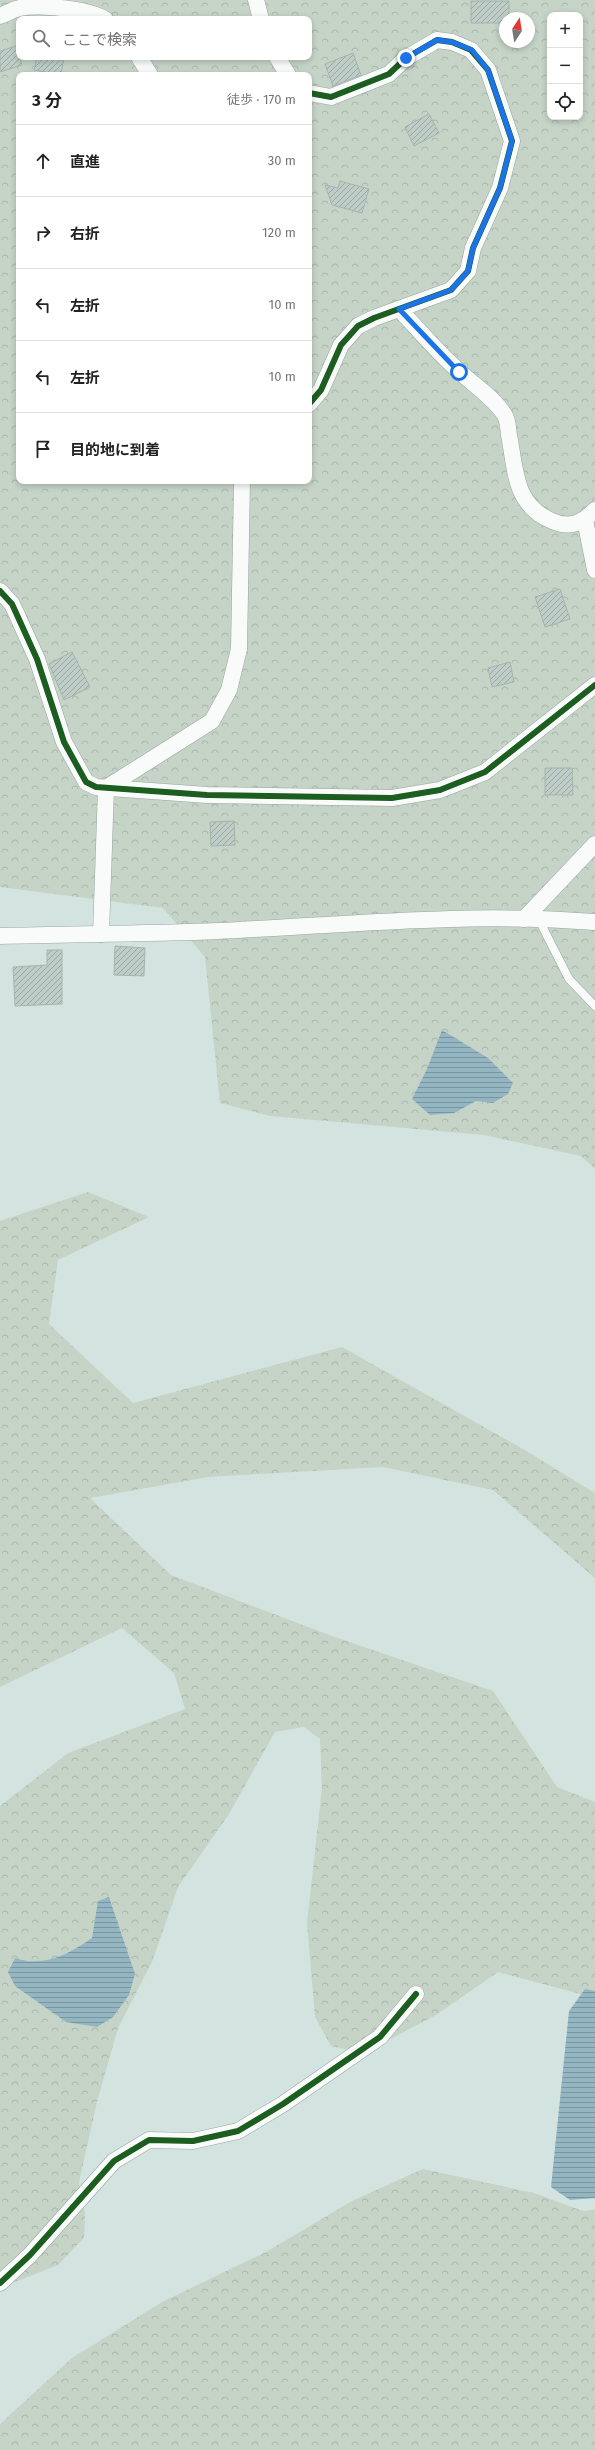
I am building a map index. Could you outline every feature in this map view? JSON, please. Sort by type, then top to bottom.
[{"type":"street","points":[[256,0],[260,16]]},
{"type":"street","points":[[0,16],[20,8],[61,8],[99,16]]},
{"type":"street","points":[[312,93],[331,96],[389,74],[406,58],[437,40],[452,42],[472,50],[488,70],[512,141],[500,188],[473,248],[468,271],[451,290],[374,318],[358,326],[341,346],[320,390],[312,400]]},
{"type":"street","points":[[141,60],[148,72]]},
{"type":"street","points":[[279,60],[286,72]]},
{"type":"street","points":[[399,309],[459,372],[495,402],[506,416],[519,490],[527,504],[540,516],[559,524],[574,525],[590,515],[595,570]]},
{"type":"street","points":[[106,788],[212,721],[229,690],[239,649],[242,484]]},
{"type":"street","points":[[0,591],[12,604],[37,659],[64,742],[86,782],[106,788],[207,795],[392,798],[440,790],[485,772],[595,685]]},
{"type":"street","points":[[101,934],[106,788]]},
{"type":"street","points":[[530,918],[595,844]]},
{"type":"street","points":[[0,936],[217,931],[425,918],[530,918],[595,922]]},
{"type":"street","points":[[0,2283],[30,2255],[114,2161],[149,2140],[193,2141],[238,2131],[283,2104],[380,2037],[416,1994]]},
{"type":"lane","points":[[530,918],[569,979],[595,1006]]},
{"type":"green space","points":[[0,0],[595,0],[595,1169],[581,1156],[484,1135],[270,1116],[220,1103],[205,957],[163,908],[0,887]]},
{"type":"green space","points":[[88,1192],[149,1217],[58,1260],[49,1324],[133,1403],[342,1347],[523,1449],[595,1493],[595,1578],[493,1490],[383,1467],[208,1477],[90,1498],[171,1575],[332,1636],[493,1691],[557,1787],[595,1802],[595,1995],[592,1997],[498,1972],[436,2015],[364,2053],[331,2046],[315,2017],[307,1923],[322,1788],[320,1739],[304,1727],[275,1732],[229,1814],[178,1887],[152,1962],[118,2028],[97,2102],[79,2182],[85,2214],[84,2238],[58,2265],[0,2288],[0,1806],[68,1753],[185,1709],[174,1673],[122,1628],[0,1687],[0,1221]]},
{"type":"green space","points":[[423,2169],[534,2193],[583,2211],[595,2210],[595,2450],[0,2450],[0,2424],[72,2358],[162,2302],[266,2252],[352,2201]]},
{"type":"water","points":[[442,1030],[488,1058],[513,1083],[508,1094],[493,1103],[476,1101],[454,1113],[430,1115],[412,1099],[427,1069]]},
{"type":"water","points":[[109,1897],[135,1974],[129,1995],[113,2017],[97,2027],[66,2022],[15,1986],[8,1972],[15,1958],[26,1961],[36,1961],[56,1958],[92,1938],[98,1901]]},
{"type":"water","points":[[585,1989],[595,1991],[595,2198],[570,2200],[551,2187],[569,2011]]},
{"type":"building","points":[[471,1],[509,1],[509,12],[499,12],[499,23],[471,23]]},
{"type":"building","points":[[16,46],[16,60],[20,60],[22,65],[0,72],[0,51]]},
{"type":"building","points":[[353,53],[361,75],[333,86],[325,64]]},
{"type":"building","points":[[36,60],[64,60],[62,72],[45,72],[34,70]]},
{"type":"building","points":[[429,114],[439,133],[414,146],[405,127]]},
{"type":"building","points":[[340,181],[369,189],[362,213],[332,205],[325,185],[338,188]]},
{"type":"building","points":[[560,589],[570,619],[545,627],[535,597]]},
{"type":"building","points":[[72,652],[90,687],[64,700],[49,664]]},
{"type":"building","points":[[510,662],[514,682],[492,687],[488,668]]},
{"type":"building","points":[[545,768],[572,768],[573,795],[545,795]]},
{"type":"building","points":[[234,821],[235,845],[211,846],[210,822]]},
{"type":"building","points":[[115,946],[145,948],[144,976],[114,975]]},
{"type":"building","points":[[47,950],[62,950],[62,1004],[15,1006],[13,967],[47,965]]},
{"type":"cycle path","points":[[312,94],[331,97],[389,74],[406,58],[437,40],[452,42],[471,50],[488,70],[512,141],[500,188],[473,248],[468,271],[451,290],[374,318],[358,326],[341,345],[321,390],[312,400]]},
{"type":"cycle path","points":[[0,591],[12,604],[37,659],[64,742],[86,782],[96,787],[207,795],[392,798],[440,790],[485,772],[595,685]]},
{"type":"cycle path","points":[[0,2283],[30,2255],[114,2161],[149,2140],[193,2141],[238,2131],[283,2104],[380,2037],[416,1994]]},
{"type":"route","points":[[406,58],[437,40],[452,42],[472,50],[488,70],[494,91],[510,129],[512,141],[508,162],[500,188],[473,248],[468,271],[451,290],[399,309],[459,372]]}]
